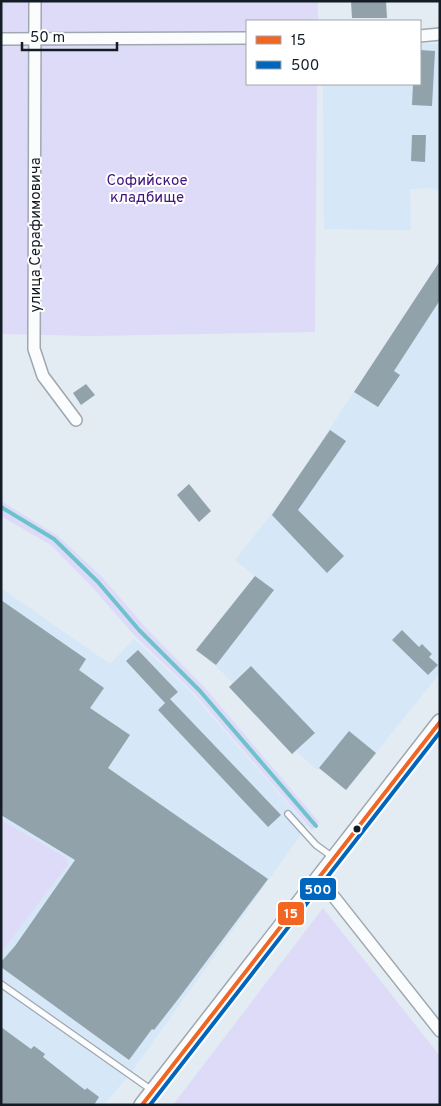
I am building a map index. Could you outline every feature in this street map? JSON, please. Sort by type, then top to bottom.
[{"type":"main road","points":[[142,1105],[440,722]]},
{"type":"street","name":"улица Серафимовича","points":[[35,1],[34,349],[43,376],[76,420]]},
{"type":"street","points":[[421,36],[440,34]]},
{"type":"street","points":[[1,39],[246,38]]},
{"type":"street","points":[[315,882],[334,897],[440,1031]]},
{"type":"lane","points":[[288,814],[316,845],[334,858]]},
{"type":"lane","points":[[1,984],[153,1091]]},
{"type":"shaded area","points":[[421,44],[440,44],[440,191],[431,188],[410,189],[411,230],[324,229],[323,85],[421,85]]},
{"type":"shaded area","points":[[440,261],[440,673],[346,790],[319,768],[317,770],[296,751],[292,754],[229,687],[233,683],[196,650],[255,576],[235,560],[284,498]]},
{"type":"shaded area","points":[[1,588],[110,664],[134,639],[187,688],[307,826],[133,1070],[104,1105],[1,1105],[1,953],[69,863],[65,857],[1,820]]},
{"type":"green space","name":"Софийское кладбище","points":[[1,1],[318,1],[318,20],[246,20],[246,85],[317,85],[315,332],[91,336],[1,334]]},
{"type":"green space","points":[[1,501],[58,536],[102,577],[146,628],[205,688],[319,822],[312,830],[194,693],[134,635],[93,588],[51,545],[1,516]]},
{"type":"green space","points":[[1,820],[65,857],[69,863],[1,953]]},
{"type":"green space","points":[[323,908],[440,1056],[440,1105],[173,1105]]},
{"type":"building","points":[[351,1],[386,1],[387,18],[352,18]]},
{"type":"building","points":[[421,50],[435,51],[432,106],[412,105],[413,85],[421,85]]},
{"type":"building","points":[[412,135],[426,135],[425,162],[411,161]]},
{"type":"building","points":[[440,261],[440,300],[394,371],[400,375],[378,407],[354,392]]},
{"type":"building","points":[[86,384],[95,395],[81,405],[73,393]]},
{"type":"building","points":[[330,430],[346,441],[298,510],[344,556],[327,573],[272,515]]},
{"type":"building","points":[[189,484],[211,511],[199,522],[177,495]]},
{"type":"building","points":[[255,576],[274,590],[216,665],[196,650]]},
{"type":"building","points":[[1,600],[86,659],[79,670],[104,688],[90,708],[130,735],[108,768],[268,879],[179,998],[154,1030],[152,1029],[129,1060],[1,967],[1,962],[15,946],[75,860],[1,815]]},
{"type":"building","points":[[402,630],[419,647],[422,644],[432,654],[429,657],[438,665],[428,675],[392,640]]},
{"type":"building","points":[[138,650],[178,692],[170,699],[281,815],[268,827],[158,710],[165,703],[126,661]]},
{"type":"building","points":[[251,666],[315,733],[292,754],[229,687]]},
{"type":"building","points":[[349,731],[376,753],[346,790],[319,768]]},
{"type":"building","points":[[1,1027],[31,1049],[34,1046],[45,1054],[43,1057],[85,1090],[87,1088],[99,1097],[94,1105],[1,1105]]},
{"type":"waterway","points":[[1,507],[54,539],[98,582],[139,630],[200,691],[316,826]]},
{"type":"transit line","name":"15","points":[[142,1105],[440,722]]},
{"type":"transit line","name":"500","points":[[150,1105],[440,732]]}]
